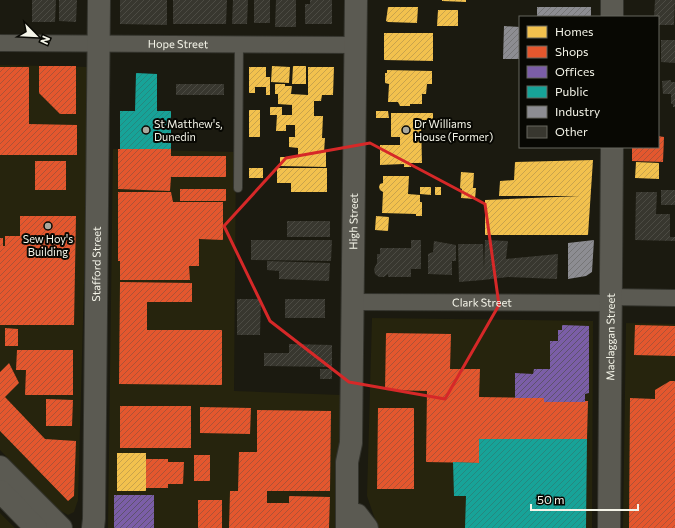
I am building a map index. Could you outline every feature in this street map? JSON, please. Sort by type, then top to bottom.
[{"type":"street","name":"Stafford Street","points":[[92,528],[94,519],[99,0]]},
{"type":"street","name":"High Street","points":[[356,0],[351,443],[347,462],[357,525]]},
{"type":"street","points":[[612,0],[612,16]]},
{"type":"street","name":"Hope Street","points":[[0,43],[355,45]]},
{"type":"street","name":"Maclaggan Street","points":[[609,528],[612,148]]},
{"type":"street","name":"Clark Street","points":[[352,302],[611,300],[675,298]]},
{"type":"street","points":[[0,467],[61,528]]},
{"type":"street","points":[[0,491],[36,528]]},
{"type":"lane","points":[[238,188],[239,44]]},
{"type":"highlighted area","points":[[370,143],[485,204],[499,305],[445,399],[349,382],[270,321],[224,226],[286,158]]},
{"type":"shaded area","points":[[0,65],[90,67],[78,500],[74,512],[68,515],[57,509],[0,450]]},
{"type":"shaded area","points":[[113,149],[236,152],[234,391],[341,395],[336,528],[108,528]]},
{"type":"shaded area","points":[[372,318],[593,321],[592,528],[378,528],[367,496]]},
{"type":"shaded area","points":[[626,323],[675,324],[675,528],[623,528]]},
{"type":"shaded area","points":[[0,513],[15,528],[0,528]]},
{"type":"building: Homes","points":[[466,0],[466,2],[442,1]]},
{"type":"building: Homes","points":[[388,7],[418,7],[417,23],[386,21]]},
{"type":"building: Homes","points":[[438,10],[458,10],[458,26],[437,26]]},
{"type":"building: Homes","points":[[384,33],[433,33],[433,61],[384,60]]},
{"type":"building: Homes","points":[[272,66],[290,67],[289,83],[271,82]]},
{"type":"building: Homes","points":[[293,66],[306,66],[306,84],[292,84]]},
{"type":"building: Homes","points":[[249,67],[266,67],[266,77],[270,77],[270,95],[266,95],[266,87],[255,87],[255,93],[249,93]]},
{"type":"building: Homes","points":[[308,67],[334,67],[333,95],[322,95],[321,101],[314,101],[314,116],[323,116],[322,138],[325,138],[324,152],[326,152],[326,167],[280,166],[280,157],[298,157],[298,148],[289,147],[289,137],[295,137],[295,125],[286,125],[286,131],[276,131],[277,115],[270,115],[270,107],[282,107],[282,115],[292,115],[292,105],[278,104],[278,94],[275,94],[275,84],[292,86],[291,94],[308,95]]},
{"type":"building: Homes","points":[[387,70],[432,71],[432,84],[427,84],[426,94],[422,94],[422,104],[400,106],[398,102],[388,102],[389,84],[385,83],[385,73],[387,73]]},
{"type":"building: Homes","points":[[249,110],[260,110],[260,137],[249,137]]},
{"type":"building: Homes","points":[[376,111],[388,111],[389,118],[376,118]]},
{"type":"building: Homes","points":[[391,113],[433,113],[433,123],[421,123],[422,163],[411,163],[411,167],[404,167],[404,164],[380,165],[380,145],[400,145],[400,137],[391,137]]},
{"type":"building: Homes","points":[[593,160],[588,235],[485,235],[485,200],[580,196],[499,196],[500,181],[514,180],[515,162]]},
{"type":"building: Homes","points":[[636,162],[659,163],[659,179],[635,178]]},
{"type":"building: Homes","points":[[249,168],[263,168],[263,178],[249,178]]},
{"type":"building: Homes","points":[[277,168],[327,168],[327,192],[291,192],[291,183],[277,183]]},
{"type":"building: Homes","points":[[461,172],[474,173],[473,188],[476,188],[475,199],[461,198]]},
{"type":"building: Homes","points":[[383,176],[409,176],[408,194],[420,195],[420,202],[422,202],[422,216],[416,216],[416,214],[382,213],[383,192],[379,187],[380,184],[383,183]]},
{"type":"building: Homes","points":[[420,187],[431,187],[431,195],[420,194]]},
{"type":"building: Homes","points":[[435,187],[441,187],[441,195],[435,195]]},
{"type":"building: Homes","points":[[376,216],[389,217],[388,231],[375,230]]},
{"type":"building: Homes","points":[[117,453],[146,453],[146,491],[117,491]]},
{"type":"building: Shops","points":[[39,66],[76,66],[76,114],[60,114],[39,93]]},
{"type":"building: Shops","points":[[0,67],[29,67],[29,124],[77,125],[77,155],[0,155]]},
{"type":"building: Shops","points":[[659,136],[664,137],[663,162],[632,161],[632,148],[659,148]]},
{"type":"building: Shops","points":[[118,149],[171,149],[171,156],[226,156],[226,177],[171,177],[170,191],[118,189]]},
{"type":"building: Shops","points":[[35,161],[66,161],[66,190],[35,190]]},
{"type":"building: Shops","points":[[180,189],[226,189],[226,201],[180,201]]},
{"type":"building: Shops","points":[[118,192],[171,192],[173,202],[223,202],[223,240],[199,239],[199,266],[189,266],[190,280],[120,280],[120,261],[118,261]]},
{"type":"building: Shops","points":[[20,216],[76,216],[74,325],[0,325],[0,238],[3,238],[3,246],[5,246],[5,236],[20,236]]},
{"type":"building: Shops","points":[[120,282],[192,283],[192,302],[147,302],[147,330],[222,330],[222,385],[119,384]]},
{"type":"building: Shops","points":[[635,325],[675,326],[675,356],[634,355]]},
{"type":"building: Shops","points":[[5,328],[18,329],[18,346],[5,346]]},
{"type":"building: Shops","points":[[386,333],[451,334],[450,369],[480,369],[479,397],[544,398],[544,402],[588,401],[587,439],[479,439],[479,463],[426,462],[427,391],[385,390]]},
{"type":"building: Shops","points":[[17,350],[73,350],[73,395],[25,395],[26,370],[16,370]]},
{"type":"building: Shops","points":[[9,363],[19,383],[5,397],[45,439],[76,441],[74,496],[68,501],[0,431],[0,372]]},
{"type":"building: Shops","points":[[670,381],[675,381],[675,528],[629,528],[630,398],[655,399],[655,390]]},
{"type":"building: Shops","points":[[46,399],[73,400],[72,426],[46,426]]},
{"type":"building: Shops","points":[[120,406],[191,406],[191,448],[120,448]]},
{"type":"building: Shops","points":[[200,407],[251,408],[250,434],[200,433]]},
{"type":"building: Shops","points":[[378,408],[414,408],[414,489],[377,489]]},
{"type":"building: Shops","points":[[257,410],[331,411],[330,491],[267,491],[267,503],[289,503],[289,496],[330,497],[329,528],[229,528],[230,491],[238,491],[239,452],[257,452]]},
{"type":"building: Shops","points":[[194,455],[210,455],[210,481],[194,481]]},
{"type":"building: Shops","points":[[146,459],[168,459],[168,462],[184,462],[183,484],[168,484],[168,488],[146,488]]},
{"type":"building: Shops","points":[[198,500],[222,500],[222,528],[198,528]]},
{"type":"building: Offices","points":[[562,325],[589,326],[589,393],[585,394],[585,402],[544,402],[544,398],[515,398],[515,373],[533,374],[534,369],[550,369],[550,341],[558,341],[558,330],[562,330]]},
{"type":"building: Offices","points":[[114,495],[154,495],[154,528],[114,528]]},
{"type":"building: Public","name":"St Matthew's, Dunedin","points":[[136,73],[157,74],[157,111],[171,111],[171,149],[120,149],[120,111],[135,111]]},
{"type":"building: Public","points":[[479,439],[587,439],[586,528],[465,528],[466,496],[454,496],[453,462],[479,463]]},
{"type":"building: Industry","points":[[537,7],[591,7],[591,16],[537,16]]},
{"type":"building: Industry","points":[[504,26],[519,27],[519,59],[503,59]]},
{"type":"building: Industry","points":[[594,240],[592,272],[586,276],[568,279],[568,243]]},
{"type":"building: Other","points":[[32,0],[56,0],[55,22],[32,22]]},
{"type":"building: Other","points":[[59,0],[77,0],[76,22],[59,21]]},
{"type":"building: Other","points":[[120,0],[167,0],[167,25],[120,24]]},
{"type":"building: Other","points":[[173,0],[227,0],[226,24],[173,24]]},
{"type":"building: Other","points":[[233,0],[248,0],[247,24],[232,24]]},
{"type":"building: Other","points":[[254,0],[270,0],[270,23],[254,23]]},
{"type":"building: Other","points":[[276,0],[296,0],[296,27],[275,27]]},
{"type":"building: Other","points":[[310,0],[332,0],[332,24],[305,24],[305,4],[310,4]]},
{"type":"building: Other","points":[[655,0],[675,0],[674,25],[659,25],[659,16],[654,16]]},
{"type":"building: Other","points":[[661,40],[675,40],[675,63],[661,62]]},
{"type":"building: Other","points":[[671,80],[671,82],[675,82],[675,107],[671,104],[671,94],[663,94],[662,81]]},
{"type":"building: Other","points":[[176,84],[224,84],[224,95],[176,95]]},
{"type":"building: Other","points":[[661,190],[675,190],[675,205],[661,205]]},
{"type":"building: Other","points":[[636,192],[657,192],[656,214],[670,214],[670,237],[675,237],[675,241],[635,240]]},
{"type":"building: Other","points":[[287,221],[330,221],[330,237],[287,237]]},
{"type":"building: Other","points":[[251,240],[332,240],[331,261],[251,260]]},
{"type":"building: Other","points":[[411,240],[421,240],[421,269],[411,269],[411,277],[388,277],[388,274],[384,277],[379,277],[375,274],[374,269],[377,263],[377,254],[380,254],[380,248],[411,248]]},
{"type":"building: Other","points":[[485,240],[508,241],[506,259],[558,254],[557,279],[508,277],[459,282],[458,244],[483,244],[484,270]]},
{"type":"building: Other","points":[[434,241],[456,245],[456,261],[452,261],[452,275],[428,274],[428,254],[433,252]]},
{"type":"building: Other","points":[[267,261],[330,263],[329,281],[279,279],[279,271],[267,270]]},
{"type":"building: Other","points":[[237,299],[261,299],[260,335],[237,335]]},
{"type":"building: Other","points":[[285,299],[325,299],[325,318],[285,318]]},
{"type":"building: Other","points":[[289,344],[332,345],[332,367],[264,366],[264,353],[289,353]]},
{"type":"building: Other","points":[[320,369],[332,369],[332,379],[320,379]]},
{"type":"place","name":"St Matthew's, Dunedin","points":[[146,130]]},
{"type":"place","name":"Dr Williams House (Former)","points":[[406,130]]},
{"type":"place","name":"Sew Hoy's Building","points":[[48,226]]}]
